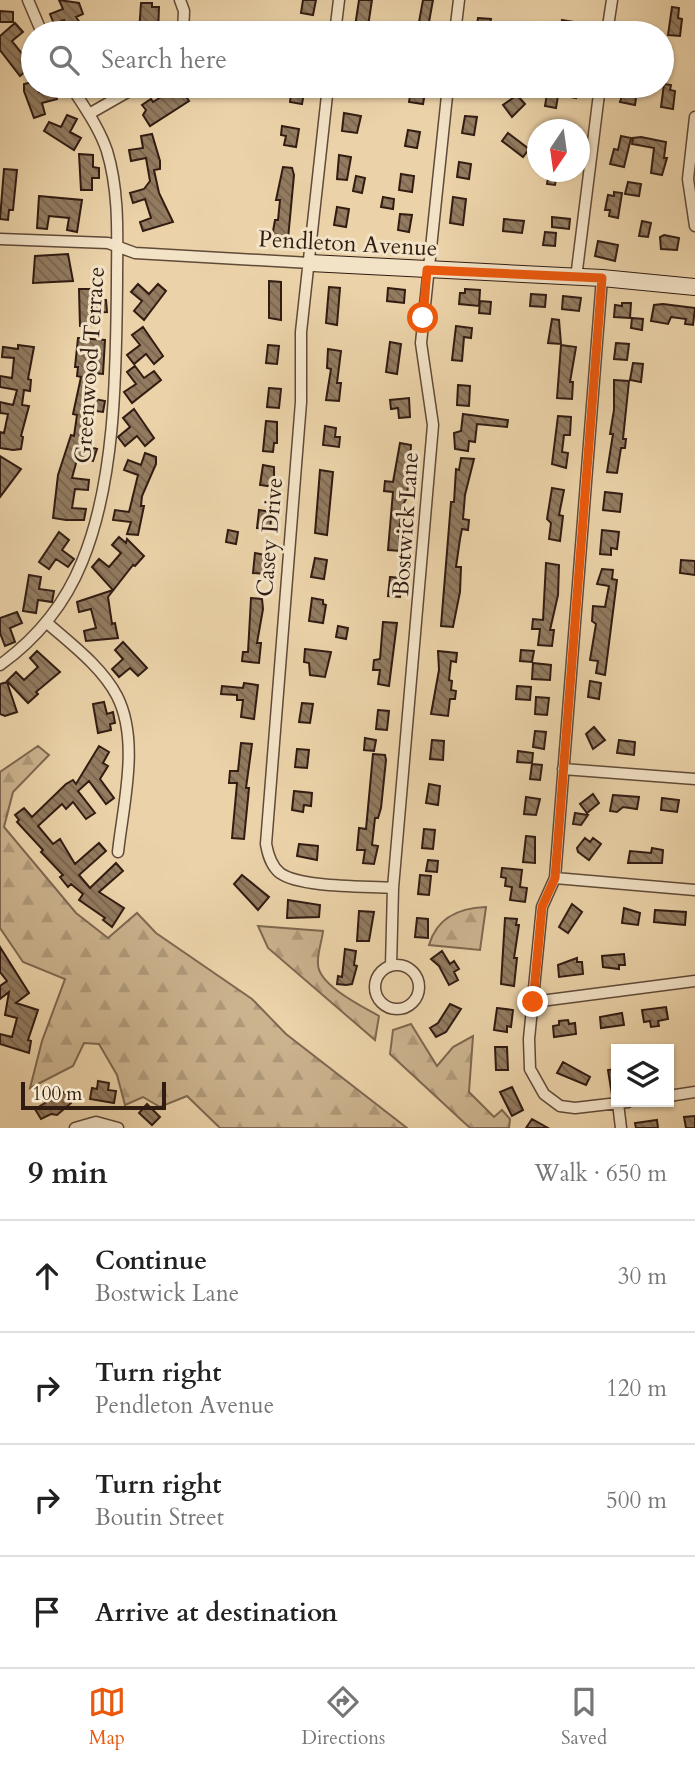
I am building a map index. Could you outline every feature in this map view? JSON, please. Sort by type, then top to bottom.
[{"type":"street","points":[[29,0],[37,21]]},
{"type":"street","points":[[180,0],[184,11],[184,21]]},
{"type":"street","points":[[336,21],[339,0]]},
{"type":"street","points":[[455,21],[458,0]]},
{"type":"street","points":[[609,21],[612,0]]},
{"type":"street","name":"Greenwood Terrace","points":[[0,665],[46,622],[64,598],[82,563],[99,499],[115,363],[117,246],[112,174],[107,150],[79,98]]},
{"type":"street","points":[[89,114],[117,98]]},
{"type":"street","name":"Casey Drive","points":[[327,98],[301,332],[301,402],[266,844],[273,865],[285,876],[310,881],[393,888]]},
{"type":"street","name":"Bostwick Lane","points":[[391,966],[408,968],[418,981],[417,997],[405,1008],[388,1007],[377,996],[376,980],[391,966],[393,888],[433,425],[421,343],[447,98]]},
{"type":"street","points":[[576,278],[598,98]]},
{"type":"street","points":[[695,117],[688,179],[695,226]]},
{"type":"street","name":"Pendleton Avenue","points":[[0,239],[90,242],[117,246],[135,253],[602,278],[695,287]]},
{"type":"street","points":[[695,275],[695,287]]},
{"type":"street","points":[[602,278],[555,878],[542,907],[528,1059],[534,1079],[544,1094],[564,1108],[611,1103]]},
{"type":"street","points":[[46,622],[102,675],[118,697],[123,712],[127,766],[118,852]]},
{"type":"street","points":[[563,769],[695,779]]},
{"type":"street","points":[[555,878],[695,890]]},
{"type":"street","points":[[533,1002],[695,981]]},
{"type":"street","points":[[674,1095],[695,1092]]},
{"type":"street","points":[[621,1128],[623,1107]]},
{"type":"street","points":[[75,1128],[96,1122],[118,1128]]},
{"type":"green space","points":[[38,746],[49,755],[13,792],[4,827],[76,913],[108,938],[137,913],[156,933],[252,999],[286,1034],[407,1128],[220,1128],[187,1096],[160,1107],[143,1097],[125,1105],[117,1075],[99,1044],[84,1043],[73,1066],[30,1088],[42,1041],[65,979],[23,962],[0,928],[0,772]]},
{"type":"green space","points":[[486,907],[480,950],[429,945],[437,927],[450,916],[467,909]]},
{"type":"green space","points":[[258,926],[323,931],[318,960],[320,972],[342,995],[379,1016],[375,1040],[268,948]]},
{"type":"green space","points":[[411,1024],[437,1066],[453,1047],[473,1036],[469,1092],[494,1117],[502,1110],[510,1119],[509,1128],[470,1128],[390,1054],[393,1030]]},
{"type":"building","points":[[59,0],[79,3],[83,14],[76,17],[79,21],[53,21],[50,14],[63,9]]},
{"type":"building","points":[[303,0],[316,0],[313,15],[301,13]]},
{"type":"building","points":[[359,0],[372,0],[369,21],[356,21]]},
{"type":"building","points":[[423,0],[433,0],[429,21],[419,21]]},
{"type":"building","points":[[141,3],[152,3],[152,7],[159,7],[158,21],[140,21]]},
{"type":"building","points":[[672,7],[679,8],[678,18],[682,19],[680,36],[674,36],[674,21],[670,21]]},
{"type":"building","points":[[0,11],[13,12],[13,22],[0,22]]},
{"type":"building","points":[[478,18],[491,19],[491,21],[478,21]]},
{"type":"building","points":[[15,23],[21,30],[21,34],[12,41],[21,52],[20,76],[0,50],[0,36]]},
{"type":"building","points":[[675,91],[673,109],[661,107],[662,98],[674,98]]},
{"type":"building","points":[[27,98],[57,98],[42,103],[45,114],[34,118]]},
{"type":"building","points":[[159,98],[187,98],[189,101],[150,126],[143,115],[146,110],[142,105],[151,99],[153,102]]},
{"type":"building","points":[[290,98],[303,98],[302,104],[290,102]]},
{"type":"building","points":[[410,98],[424,98],[423,104],[409,102]]},
{"type":"building","points":[[513,98],[520,98],[525,104],[512,117],[503,105]]},
{"type":"building","points":[[546,98],[558,98],[556,108],[545,106]]},
{"type":"building","points":[[621,98],[636,98],[635,105],[620,102]]},
{"type":"building","points":[[344,113],[361,116],[357,133],[342,131]]},
{"type":"building","points":[[67,115],[77,119],[70,132],[81,138],[74,150],[44,131],[49,122],[61,127]]},
{"type":"building","points":[[465,116],[477,117],[474,135],[462,133]]},
{"type":"building","points":[[282,126],[299,129],[296,147],[284,145],[286,136],[281,135]]},
{"type":"building","points":[[408,130],[420,132],[417,148],[405,146]]},
{"type":"building","points":[[508,133],[527,147],[527,152],[523,157],[502,141]]},
{"type":"building","points":[[152,134],[160,161],[160,169],[154,170],[159,193],[173,222],[143,231],[140,222],[151,218],[145,199],[133,203],[130,193],[144,189],[150,181],[146,158],[131,161],[129,150],[143,148],[141,136]]},
{"type":"building","points":[[621,136],[631,138],[624,167],[610,164],[614,149],[618,150]]},
{"type":"building","points":[[633,138],[666,142],[664,158],[667,158],[662,175],[651,173],[654,148],[632,144]]},
{"type":"building","points":[[79,154],[93,155],[93,167],[99,168],[99,178],[92,178],[92,190],[81,190]]},
{"type":"building","points":[[339,155],[351,157],[347,180],[337,179]]},
{"type":"building","points":[[459,162],[471,164],[469,179],[457,177]]},
{"type":"building","points":[[283,167],[292,168],[294,175],[288,239],[272,237],[275,220],[278,220],[280,200],[276,200]]},
{"type":"building","points":[[4,169],[17,170],[13,210],[9,210],[8,220],[0,219]]},
{"type":"building","points":[[401,174],[414,176],[412,192],[399,190]]},
{"type":"building","points":[[356,176],[365,178],[362,193],[353,191]]},
{"type":"building","points":[[628,182],[641,184],[639,196],[625,194]]},
{"type":"building","points":[[614,192],[622,193],[618,218],[609,216],[610,210],[605,210],[608,195],[614,196]]},
{"type":"building","points":[[39,196],[82,200],[77,232],[67,230],[69,218],[49,216],[47,229],[37,228]]},
{"type":"building","points":[[383,197],[394,199],[393,209],[381,207]]},
{"type":"building","points":[[453,197],[466,199],[463,225],[450,223]]},
{"type":"building","points":[[337,207],[349,209],[346,227],[334,225]]},
{"type":"building","points":[[400,214],[412,215],[409,232],[398,230]]},
{"type":"building","points":[[552,217],[570,219],[569,229],[552,227]]},
{"type":"building","points":[[504,219],[524,221],[522,233],[503,231]]},
{"type":"building","points":[[642,221],[651,223],[648,237],[639,236]]},
{"type":"building","points":[[545,232],[556,233],[555,246],[543,245]]},
{"type":"building","points":[[664,235],[679,238],[677,250],[661,249],[660,237]]},
{"type":"building","points":[[598,241],[618,245],[615,261],[595,256]]},
{"type":"building","points":[[68,254],[73,281],[33,283],[35,256]]},
{"type":"building","points":[[269,281],[281,282],[281,320],[269,318]]},
{"type":"building","points":[[138,284],[149,294],[158,284],[166,291],[144,320],[134,311],[142,301],[131,292]]},
{"type":"building","points":[[329,287],[340,288],[337,325],[326,323]]},
{"type":"building","points":[[388,288],[405,290],[404,303],[387,301]]},
{"type":"building","points":[[79,289],[90,289],[90,301],[106,300],[107,312],[91,313],[92,325],[80,326]]},
{"type":"building","points":[[465,289],[480,290],[479,306],[459,304],[460,293],[465,293]]},
{"type":"building","points":[[531,294],[546,295],[545,307],[530,306]]},
{"type":"building","points":[[563,296],[581,298],[579,311],[562,309]]},
{"type":"building","points":[[480,301],[491,302],[490,314],[479,313]]},
{"type":"building","points":[[622,303],[631,303],[630,318],[614,317],[615,305],[622,306]]},
{"type":"building","points":[[654,305],[695,308],[693,325],[685,324],[686,319],[671,317],[668,324],[651,321]]},
{"type":"building","points":[[632,318],[643,319],[642,330],[631,328]]},
{"type":"building","points":[[552,319],[559,320],[561,344],[548,343]]},
{"type":"building","points":[[456,326],[472,328],[471,338],[464,337],[462,361],[452,360]]},
{"type":"building","points":[[143,327],[163,356],[154,364],[146,354],[134,364],[127,355],[140,345],[132,335]]},
{"type":"building","points":[[78,338],[105,340],[103,374],[92,373],[89,398],[105,401],[103,412],[88,410],[82,445],[97,449],[93,461],[78,456],[72,478],[89,480],[88,490],[75,489],[72,508],[86,509],[84,520],[66,520],[53,518],[58,475],[71,435],[74,436],[77,415],[73,414],[81,377],[77,376],[78,367],[75,367]]},
{"type":"building","points":[[390,342],[401,344],[397,374],[386,372]]},
{"type":"building","points":[[616,343],[629,344],[627,360],[614,359]]},
{"type":"building","points":[[18,345],[34,347],[28,379],[31,380],[30,391],[24,390],[22,405],[29,406],[21,436],[21,449],[13,450],[0,448],[0,432],[4,433],[8,414],[0,413],[0,402],[13,405],[17,390],[0,387],[0,376],[12,378],[14,358],[2,357],[3,347],[18,349]]},
{"type":"building","points":[[268,345],[279,346],[277,364],[266,363]]},
{"type":"building","points":[[561,345],[576,347],[570,382],[573,382],[572,399],[557,398]]},
{"type":"building","points":[[328,349],[341,351],[337,383],[341,383],[339,401],[326,400],[331,369],[327,368]]},
{"type":"building","points":[[633,363],[643,364],[641,382],[630,380]]},
{"type":"building","points":[[135,366],[144,378],[154,371],[161,380],[132,403],[124,392],[136,384],[127,372]]},
{"type":"building","points":[[614,380],[629,381],[623,439],[626,439],[625,448],[621,448],[617,473],[607,472],[613,434],[610,434],[614,410]]},
{"type":"building","points":[[458,385],[470,386],[469,406],[457,405]]},
{"type":"building","points":[[269,388],[281,389],[279,408],[267,407]]},
{"type":"building","points":[[409,398],[410,417],[399,418],[398,408],[391,409],[390,400]]},
{"type":"building","points":[[134,409],[154,438],[145,446],[137,436],[125,446],[118,437],[130,427],[123,418]]},
{"type":"building","points":[[463,414],[508,420],[507,427],[477,424],[475,442],[469,441],[468,451],[455,449],[454,433],[461,431]]},
{"type":"building","points":[[558,416],[571,417],[570,435],[564,435],[562,452],[568,453],[566,468],[552,464]]},
{"type":"building","points":[[266,421],[277,422],[277,443],[274,443],[273,452],[263,451]]},
{"type":"building","points":[[325,426],[336,428],[335,437],[340,437],[339,447],[323,445]]},
{"type":"building","points":[[400,443],[411,445],[407,497],[402,507],[399,532],[401,551],[388,550],[393,492],[384,491],[385,481],[393,482]]},
{"type":"building","points":[[145,453],[156,457],[156,464],[142,496],[141,506],[144,506],[138,535],[127,534],[131,522],[113,520],[115,510],[129,512],[138,475],[124,470],[128,460],[141,465]]},
{"type":"building","points":[[0,456],[21,469],[0,497]]},
{"type":"building","points":[[461,458],[474,459],[465,495],[463,519],[469,520],[468,530],[462,529],[456,567],[461,567],[460,592],[453,627],[441,626],[451,502],[454,502],[456,469],[459,470]]},
{"type":"building","points":[[263,465],[274,467],[274,487],[260,485]]},
{"type":"building","points":[[320,470],[333,472],[327,535],[315,533]]},
{"type":"building","points":[[552,488],[564,490],[559,515],[563,516],[560,541],[549,539],[551,523],[547,519]]},
{"type":"building","points":[[605,492],[622,494],[620,512],[603,510]]},
{"type":"building","points":[[259,510],[272,512],[270,529],[257,528]]},
{"type":"building","points":[[228,530],[238,532],[236,544],[226,542]]},
{"type":"building","points":[[602,530],[619,532],[617,549],[611,548],[611,555],[600,554]]},
{"type":"building","points":[[59,532],[69,540],[62,550],[74,559],[68,567],[56,559],[49,569],[39,562]]},
{"type":"building","points":[[119,537],[126,543],[127,539],[144,556],[133,565],[108,597],[112,624],[115,623],[118,638],[86,641],[84,631],[96,628],[91,609],[79,612],[77,602],[113,590],[92,567],[99,559],[109,567],[121,553],[112,545]]},
{"type":"building","points":[[255,553],[266,555],[266,574],[253,573]]},
{"type":"building","points":[[315,558],[327,560],[324,579],[311,577]]},
{"type":"building","points":[[681,560],[695,561],[695,575],[680,573]]},
{"type":"building","points":[[546,563],[559,565],[558,595],[550,630],[554,630],[552,646],[538,645],[540,629],[532,629],[533,619],[543,620]]},
{"type":"building","points":[[602,569],[613,570],[612,579],[617,580],[605,675],[596,673],[598,661],[590,660],[596,624],[592,621],[593,606],[605,607],[609,586],[597,584]]},
{"type":"building","points":[[29,575],[41,577],[39,589],[54,591],[52,602],[38,600],[36,613],[23,611]]},
{"type":"building","points":[[390,577],[402,578],[400,597],[388,596]]},
{"type":"building","points":[[251,598],[262,599],[263,609],[257,643],[261,643],[259,663],[242,661],[243,652],[248,652]]},
{"type":"building","points":[[312,598],[323,600],[326,605],[323,623],[309,621]]},
{"type":"building","points":[[17,612],[22,623],[10,628],[15,642],[5,646],[0,633],[0,618]]},
{"type":"building","points":[[383,622],[397,623],[389,686],[378,684],[380,670],[373,670],[374,660],[380,659]]},
{"type":"building","points":[[338,626],[348,628],[346,639],[336,637]]},
{"type":"building","points":[[123,642],[147,668],[138,676],[130,668],[119,677],[112,669],[123,659],[115,650]]},
{"type":"building","points":[[305,649],[331,652],[325,677],[310,675],[309,663],[304,662]]},
{"type":"building","points":[[521,650],[534,651],[532,662],[520,661]]},
{"type":"building","points":[[37,651],[60,672],[36,692],[38,694],[28,703],[7,681],[16,672],[24,680],[38,667],[30,658]]},
{"type":"building","points":[[438,651],[457,653],[456,662],[451,661],[449,680],[452,681],[451,690],[456,691],[455,699],[450,699],[448,716],[431,714],[439,670]]},
{"type":"building","points":[[533,663],[551,665],[550,680],[532,679]]},
{"type":"building","points":[[590,681],[601,683],[599,699],[588,697]]},
{"type":"building","points":[[7,682],[17,712],[5,716],[0,714],[0,684]]},
{"type":"building","points":[[244,683],[258,685],[254,719],[241,717],[243,700],[237,700],[237,695],[221,694],[222,686],[243,688]]},
{"type":"building","points":[[517,686],[531,687],[530,700],[516,699]]},
{"type":"building","points":[[536,697],[549,698],[547,715],[535,714]]},
{"type":"building","points":[[104,702],[107,714],[113,712],[115,723],[110,724],[111,730],[98,733],[93,704]]},
{"type":"building","points":[[302,703],[313,704],[310,723],[299,722]]},
{"type":"building","points":[[378,710],[389,711],[387,730],[376,729]]},
{"type":"building","points":[[594,727],[605,740],[593,749],[586,734]]},
{"type":"building","points":[[535,731],[546,732],[544,749],[533,747]]},
{"type":"building","points":[[365,738],[376,740],[374,751],[364,750]]},
{"type":"building","points":[[432,740],[444,741],[443,760],[430,759]]},
{"type":"building","points":[[619,740],[635,742],[634,755],[617,753]]},
{"type":"building","points":[[241,743],[252,744],[246,788],[249,788],[244,839],[232,838],[237,783],[229,783],[230,771],[238,771]]},
{"type":"building","points":[[99,746],[109,752],[103,763],[108,766],[100,779],[114,798],[106,804],[89,781],[78,791],[95,813],[86,819],[73,802],[66,809],[62,804],[38,826],[53,844],[60,839],[75,864],[99,843],[106,851],[79,875],[90,888],[116,863],[123,871],[99,892],[124,908],[112,927],[103,920],[105,918],[79,900],[83,894],[71,884],[68,887],[60,877],[63,875],[17,822],[19,820],[15,815],[24,808],[32,817],[66,784],[73,780],[76,784]]},
{"type":"building","points":[[297,749],[309,750],[307,768],[295,767]]},
{"type":"building","points":[[518,751],[533,753],[532,763],[517,762]]},
{"type":"building","points":[[373,754],[385,755],[386,760],[381,808],[378,818],[375,818],[372,845],[378,846],[374,864],[363,863],[365,850],[357,850],[359,828],[366,829]]},
{"type":"building","points":[[532,764],[542,765],[540,780],[530,779]]},
{"type":"building","points":[[429,784],[440,786],[438,805],[426,803]]},
{"type":"building","points":[[294,791],[312,793],[311,806],[304,805],[303,812],[292,810]]},
{"type":"building","points":[[593,794],[599,803],[587,813],[580,804]]},
{"type":"building","points":[[613,795],[639,797],[637,809],[623,807],[617,812],[610,811]]},
{"type":"building","points":[[526,797],[540,799],[536,815],[524,814]]},
{"type":"building","points":[[662,798],[679,800],[677,812],[661,810]]},
{"type":"building","points":[[575,813],[588,815],[581,825],[573,824]]},
{"type":"building","points":[[424,829],[435,830],[433,849],[422,848]]},
{"type":"building","points":[[526,836],[535,837],[535,863],[523,862]]},
{"type":"building","points":[[585,838],[590,842],[593,838],[601,844],[589,860],[578,852],[577,848]]},
{"type":"building","points":[[299,844],[318,846],[317,860],[297,856]]},
{"type":"building","points":[[652,848],[663,850],[662,863],[628,863],[630,851],[651,853]]},
{"type":"building","points":[[428,860],[438,861],[437,872],[426,871]]},
{"type":"building","points":[[502,868],[522,870],[520,887],[527,888],[525,902],[510,900],[512,887],[505,886],[506,878],[501,877]]},
{"type":"building","points":[[242,875],[269,897],[258,910],[234,884]]},
{"type":"building","points":[[420,875],[431,876],[429,895],[418,894]]},
{"type":"building","points":[[288,900],[320,905],[319,917],[287,918]]},
{"type":"building","points":[[572,904],[582,912],[568,933],[559,927]]},
{"type":"building","points":[[624,908],[640,913],[638,925],[622,923]]},
{"type":"building","points":[[655,910],[686,912],[685,925],[654,922]]},
{"type":"building","points":[[359,911],[374,912],[369,941],[357,941]]},
{"type":"building","points":[[417,918],[428,919],[428,938],[415,937]]},
{"type":"building","points":[[505,918],[517,919],[516,925],[519,925],[514,958],[517,958],[514,986],[501,984]]},
{"type":"building","points":[[0,947],[29,993],[16,1003],[38,1010],[28,1040],[31,1041],[29,1053],[0,1044],[0,1034],[12,1037],[17,1018],[5,1015],[9,992],[0,999],[0,986],[7,981],[0,972]]},
{"type":"building","points":[[345,949],[356,951],[354,965],[357,966],[352,984],[346,985],[337,984],[338,976],[342,977]]},
{"type":"building","points":[[442,951],[450,964],[454,961],[459,969],[454,972],[458,980],[449,985],[439,966],[431,959]]},
{"type":"building","points":[[624,954],[625,965],[619,965],[619,969],[603,967],[602,956]]},
{"type":"building","points":[[577,958],[577,962],[582,962],[583,974],[559,977],[558,965]]},
{"type":"building","points":[[450,1004],[461,1009],[446,1032],[436,1037],[430,1028],[438,1023]]},
{"type":"building","points":[[666,1007],[668,1019],[658,1021],[659,1026],[651,1027],[650,1021],[644,1022],[642,1010]]},
{"type":"building","points":[[497,1008],[513,1010],[511,1027],[507,1026],[507,1032],[494,1030]]},
{"type":"building","points":[[622,1013],[624,1025],[601,1028],[600,1017]]},
{"type":"building","points":[[568,1020],[569,1024],[575,1023],[576,1034],[554,1037],[553,1026],[559,1025],[559,1021]]},
{"type":"building","points":[[495,1047],[507,1047],[508,1070],[496,1070]]},
{"type":"building","points":[[563,1062],[590,1077],[586,1085],[557,1073]]},
{"type":"building","points":[[98,1081],[109,1083],[108,1090],[116,1091],[114,1103],[90,1099],[92,1088],[97,1089]]},
{"type":"building","points":[[512,1087],[523,1110],[512,1116],[500,1092]]},
{"type":"building","points":[[56,1090],[59,1094],[64,1092],[71,1103],[57,1115],[51,1114],[41,1119],[35,1109],[50,1100],[47,1095]]},
{"type":"building","points":[[147,1104],[160,1117],[152,1125],[139,1113]]},
{"type":"building","points":[[695,1116],[695,1128],[686,1128],[684,1117]]},
{"type":"building","points":[[532,1119],[548,1128],[526,1128]]},
{"type":"building","points":[[657,1120],[658,1128],[636,1128],[635,1123]]},
{"type":"route","points":[[423,318],[427,270],[602,278],[555,878],[545,894],[542,907],[533,1002]]}]
